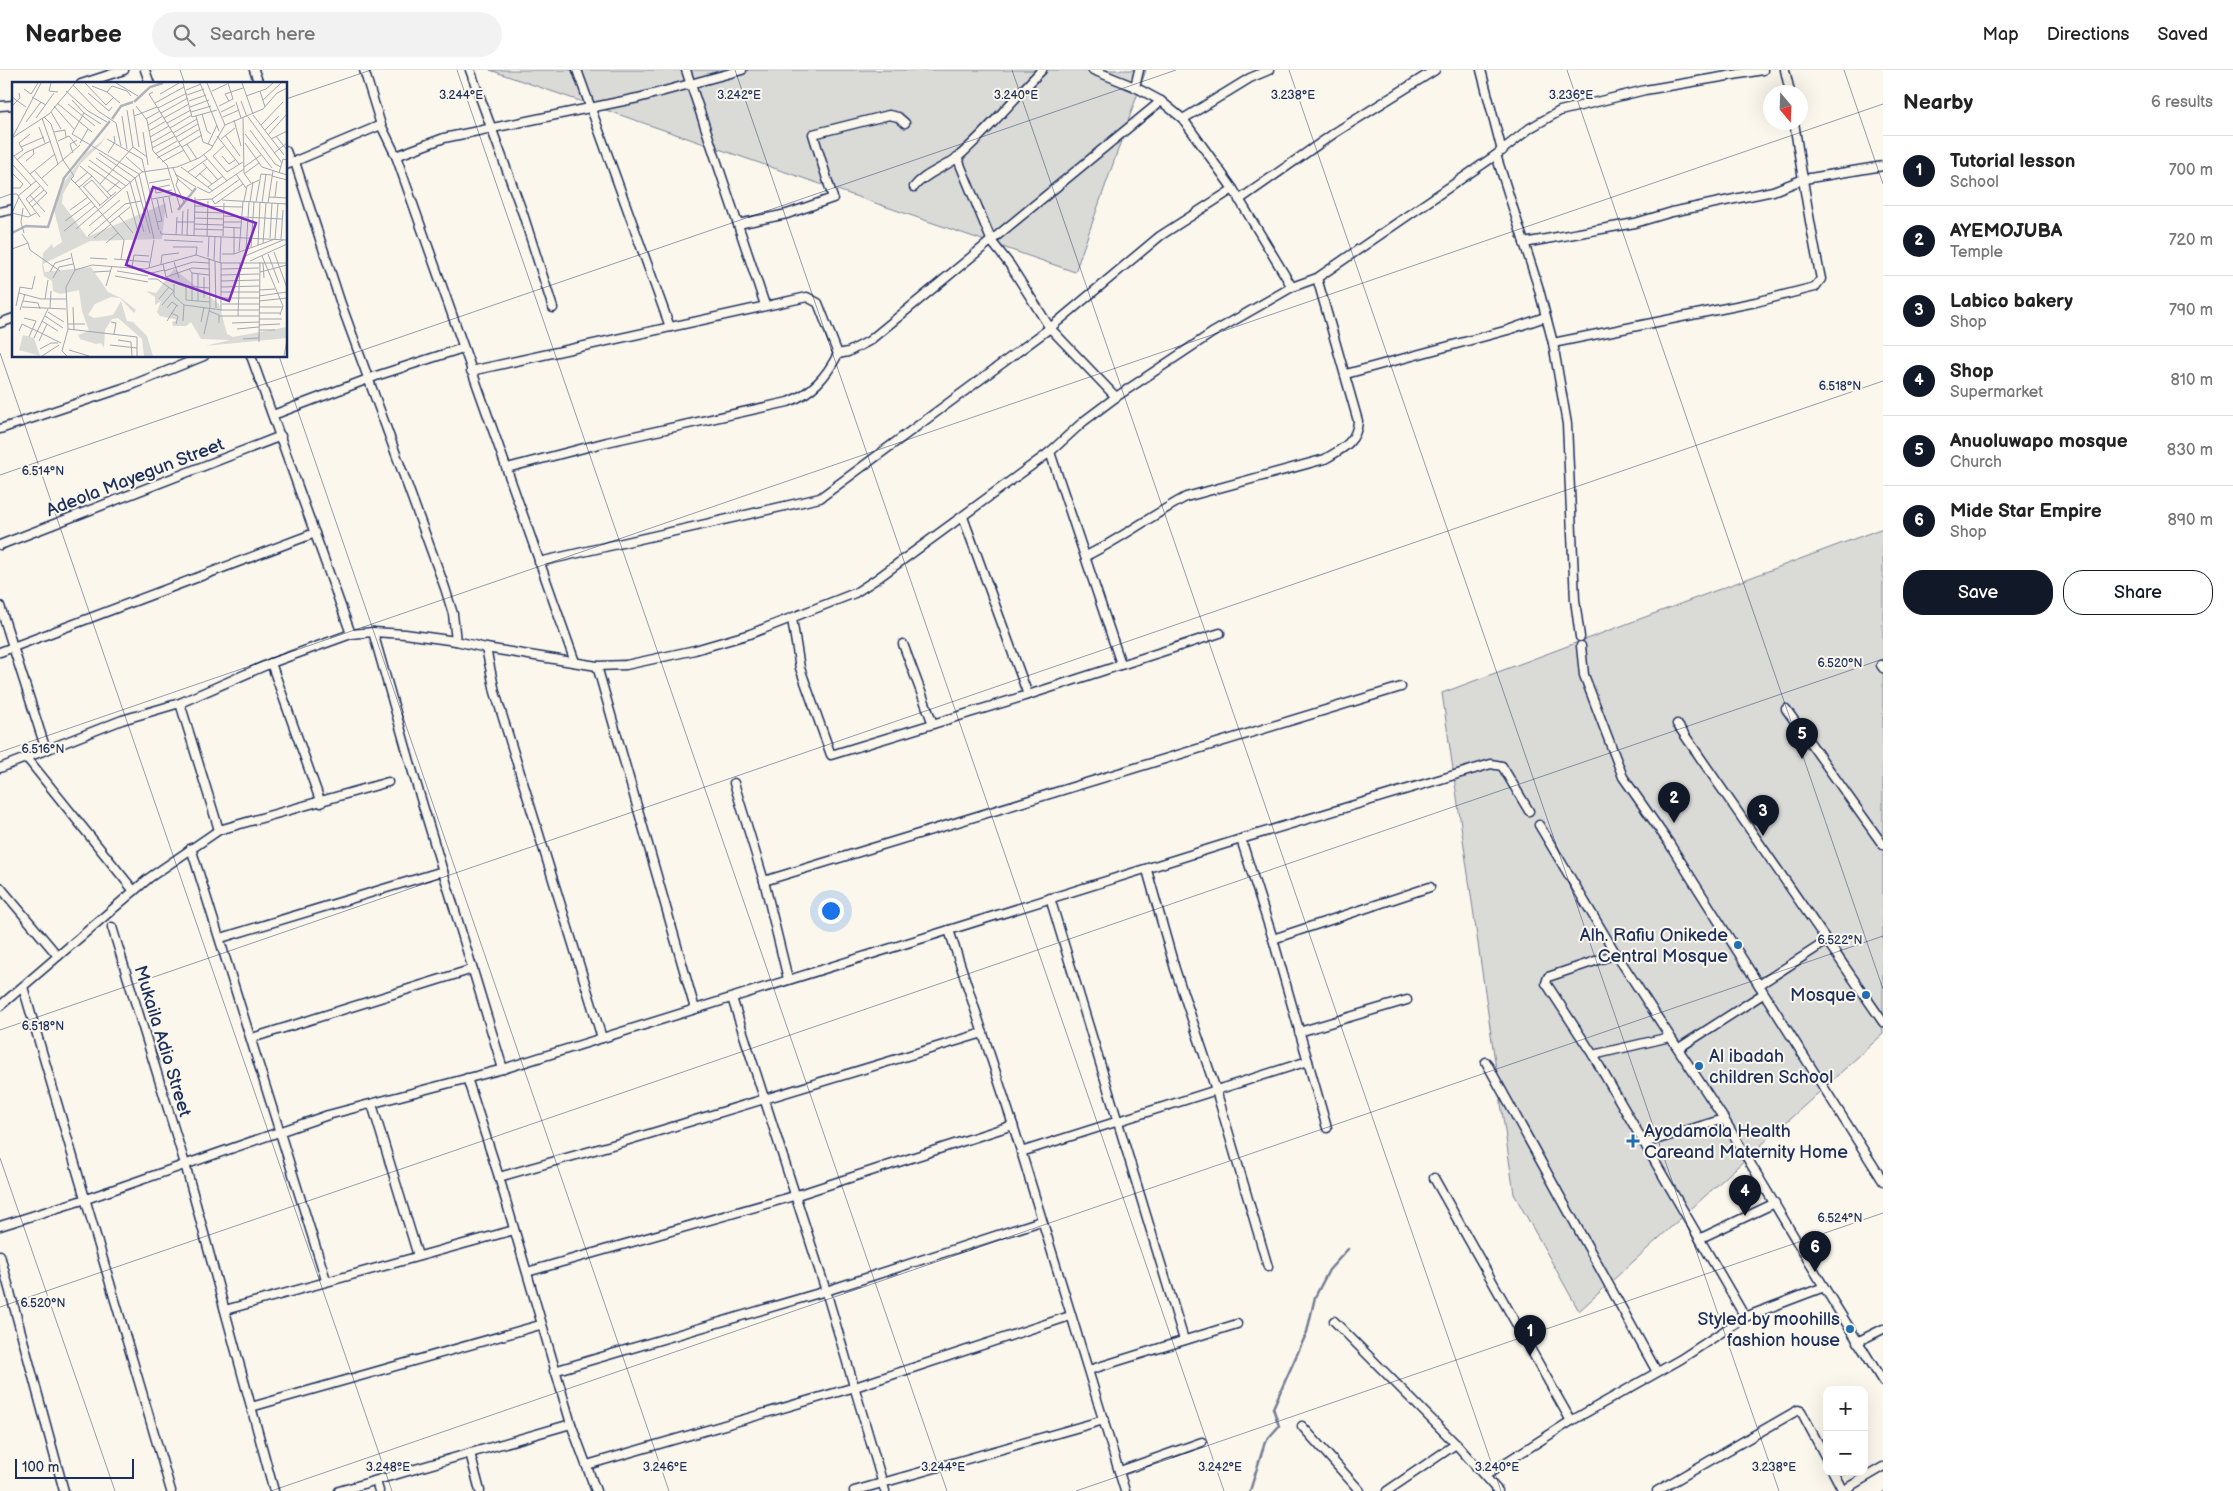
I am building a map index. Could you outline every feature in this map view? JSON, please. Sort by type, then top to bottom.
[{"type":"street","points":[[87,82],[124,70]]},
{"type":"street","points":[[145,70],[149,82]]},
{"type":"street","points":[[254,70],[258,82]]},
{"type":"street","points":[[364,70],[381,125],[396,156],[575,662]]},
{"type":"street","points":[[470,70],[522,214],[553,308]]},
{"type":"street","points":[[577,70],[670,327]]},
{"type":"street","points":[[686,70],[765,306]]},
{"type":"street","points":[[396,156],[444,138],[638,98],[742,70]]},
{"type":"street","points":[[914,187],[920,180],[936,172],[957,157],[1042,70]]},
{"type":"street","points":[[1093,70],[1135,87],[1161,101],[1183,119],[1233,189],[1292,288]]},
{"type":"street","points":[[1135,87],[1139,70]]},
{"type":"street","points":[[1183,119],[1250,78],[1270,70]]},
{"type":"street","points":[[1239,200],[1336,132],[1435,70]]},
{"type":"street","points":[[1481,70],[1499,153],[1553,343],[1567,424],[1575,600],[1584,674],[1623,777],[1669,843],[1883,1182]]},
{"type":"street","points":[[0,768],[122,720],[180,703],[271,663],[350,634],[373,632],[456,641],[486,648],[597,666],[650,661],[722,643],[792,619],[855,593],[963,517],[1050,452],[1084,421],[1116,397],[1212,333],[1292,288],[1317,278],[1499,153],[1530,128],[1560,111],[1645,90],[1763,70]]},
{"type":"street","points":[[1785,70],[1788,85]]},
{"type":"street","points":[[507,468],[607,442],[788,402],[802,396],[822,380],[838,354],[848,352],[869,340],[992,242],[1161,101]]},
{"type":"street","points":[[738,224],[788,214],[833,198],[813,134],[889,115],[898,117],[905,123]]},
{"type":"street","points":[[288,164],[381,125]]},
{"type":"street","points":[[1553,343],[1756,302],[1815,287],[1821,279],[1806,209],[1804,179],[1795,130]]},
{"type":"street","points":[[288,155],[294,162],[341,304],[445,588],[453,614],[456,641]]},
{"type":"street","points":[[957,157],[992,242],[1010,265],[1050,328],[1116,397]]},
{"type":"street","points":[[1524,243],[1635,223],[1672,212],[1772,191],[1804,179],[1883,166]]},
{"type":"street","points":[[539,562],[820,498],[1050,328],[1160,236],[1233,189]]},
{"type":"street","points":[[1086,556],[1126,535],[1186,497],[1325,459],[1344,448],[1358,432],[1358,420],[1346,374],[1317,278]]},
{"type":"street","points":[[471,371],[807,297],[818,303],[838,354]]},
{"type":"street","points":[[1346,374],[1508,330],[1545,317]]},
{"type":"street","points":[[273,415],[369,378],[463,348]]},
{"type":"street","points":[[0,430],[132,384],[199,358]]},
{"type":"street","points":[[252,358],[350,634]]},
{"type":"street","name":"Adeola Mayegun Street","points":[[0,545],[281,436]]},
{"type":"street","points":[[1050,452],[1121,664]]},
{"type":"street","points":[[963,517],[1028,695]]},
{"type":"street","points":[[0,652],[315,533]]},
{"type":"street","points":[[0,606],[46,750]]},
{"type":"street","points":[[792,619],[800,668],[831,755],[1028,695],[1220,632]]},
{"type":"street","points":[[373,632],[503,1068]]},
{"type":"street","points":[[903,644],[933,724]]},
{"type":"street","points":[[486,648],[495,692],[602,1038]]},
{"type":"street","points":[[271,663],[321,803]]},
{"type":"street","points":[[597,666],[696,1009]]},
{"type":"street","points":[[764,881],[1401,687]]},
{"type":"street","points":[[180,703],[219,830]]},
{"type":"street","points":[[1786,709],[1883,845]]},
{"type":"street","points":[[1677,724],[1883,1022]]},
{"type":"street","points":[[27,758],[134,891]]},
{"type":"street","points":[[0,1226],[86,1199],[279,1131],[503,1068],[1050,898],[1147,870],[1241,839],[1492,764],[1502,766],[1529,811]]},
{"type":"street","points":[[0,1006],[134,891],[191,848],[219,830],[321,803],[388,782]]},
{"type":"street","points":[[734,783],[764,881],[788,979]]},
{"type":"street","points":[[1539,825],[1616,954],[1724,1119],[1857,1342],[1883,1382]]},
{"type":"street","points":[[1241,839],[1273,938],[1327,1128]]},
{"type":"street","points":[[191,848],[221,938],[326,1280]]},
{"type":"street","points":[[221,938],[443,870]]},
{"type":"street","points":[[1147,870],[1175,969],[1216,1090],[1268,1266]]},
{"type":"street","points":[[0,887],[58,956]]},
{"type":"street","points":[[1273,938],[1430,887]]},
{"type":"street","points":[[1050,898],[1184,1340]]},
{"type":"street","name":"Mukaila Adio Street","points":[[112,927],[185,1164],[274,1491]]},
{"type":"street","points":[[950,930],[1013,1125],[1125,1491]]},
{"type":"street","points":[[1759,985],[1827,941]]},
{"type":"street","points":[[1616,954],[1546,979],[1701,1238],[1745,1317]]},
{"type":"street","points":[[252,1038],[473,969]]},
{"type":"street","points":[[23,987],[171,1491]]},
{"type":"street","points":[[1679,1048],[1763,994]]},
{"type":"street","points":[[732,998],[856,1387],[885,1491]]},
{"type":"street","points":[[1299,1032],[1408,1000]]},
{"type":"street","points":[[499,1177],[619,1143],[983,1033]]},
{"type":"street","points":[[1593,1055],[1670,1037]]},
{"type":"street","points":[[1021,1152],[1308,1061]]},
{"type":"street","points":[[1486,1062],[1657,1372]]},
{"type":"street","points":[[468,1078],[527,1272],[554,1371],[596,1491]]},
{"type":"street","points":[[372,1104],[418,1256]]},
{"type":"street","points":[[1645,1143],[1724,1119]]},
{"type":"street","points":[[527,1272],[794,1196],[1013,1125]]},
{"type":"street","points":[[1434,1178],[1571,1421]]},
{"type":"street","points":[[1701,1238],[1775,1203]]},
{"type":"street","points":[[554,1371],[826,1291],[1041,1221]]},
{"type":"street","points":[[225,1310],[326,1280],[514,1230]]},
{"type":"street","points":[[0,1255],[64,1491]]},
{"type":"street","points":[[1486,1475],[1571,1421],[1681,1359],[1745,1317],[1824,1287]]},
{"type":"street","points":[[587,1465],[856,1387],[1070,1316]]},
{"type":"street","points":[[1334,1321],[1486,1475],[1498,1491]]},
{"type":"street","points":[[1089,1370],[1237,1324]]},
{"type":"street","points":[[251,1407],[540,1325]]},
{"type":"street","points":[[1857,1342],[1883,1329]]},
{"type":"street","points":[[1657,1491],[1798,1410],[1801,1411],[1823,1452]]},
{"type":"street","points":[[854,1491],[1104,1420]]},
{"type":"street","points":[[338,1491],[571,1424]]},
{"type":"street","points":[[1302,1426],[1360,1491]]},
{"type":"street","points":[[1120,1471],[1202,1442]]},
{"type":"street","points":[[1386,1491],[1456,1444]]},
{"type":"street","points":[[470,1453],[480,1491]]},
{"type":"street","points":[[1835,1476],[1843,1491],[1883,1467]]},
{"type":"street","points":[[376,1481],[378,1491]]},
{"type":"shaded area","points":[[490,70],[1146,70],[1075,272]]},
{"type":"shaded area","points":[[1883,528],[1883,1034],[1579,1311],[1514,1194],[1442,693]]},
{"type":"waterway","points":[[1250,1491],[1265,1442],[1279,1426],[1273,1408],[1307,1332],[1315,1297],[1329,1270],[1348,1249]]},
{"type":"place","name":"Anuoluwapo mosque","points":[[1802,759]]},
{"type":"place","name":"AYEMOJUBA","points":[[1674,823]]},
{"type":"place","name":"Labico bakery","points":[[1763,836]]},
{"type":"place","name":"Alh. Rafiu Onikede Central Mosque","points":[[1738,945]]},
{"type":"place","name":"Mosque","points":[[1866,995]]},
{"type":"place","name":"Al ibadah children School","points":[[1699,1066]]},
{"type":"place","name":"Ayodamola Health Careand Maternity Home","points":[[1633,1141]]},
{"type":"place","name":"Shop","points":[[1745,1216]]},
{"type":"place","name":"Mide Star Empire","points":[[1815,1272]]},
{"type":"place","name":"Styled by moohills fashion house","points":[[1850,1329]]},
{"type":"place","name":"Tutorial lesson","points":[[1530,1356]]}]
